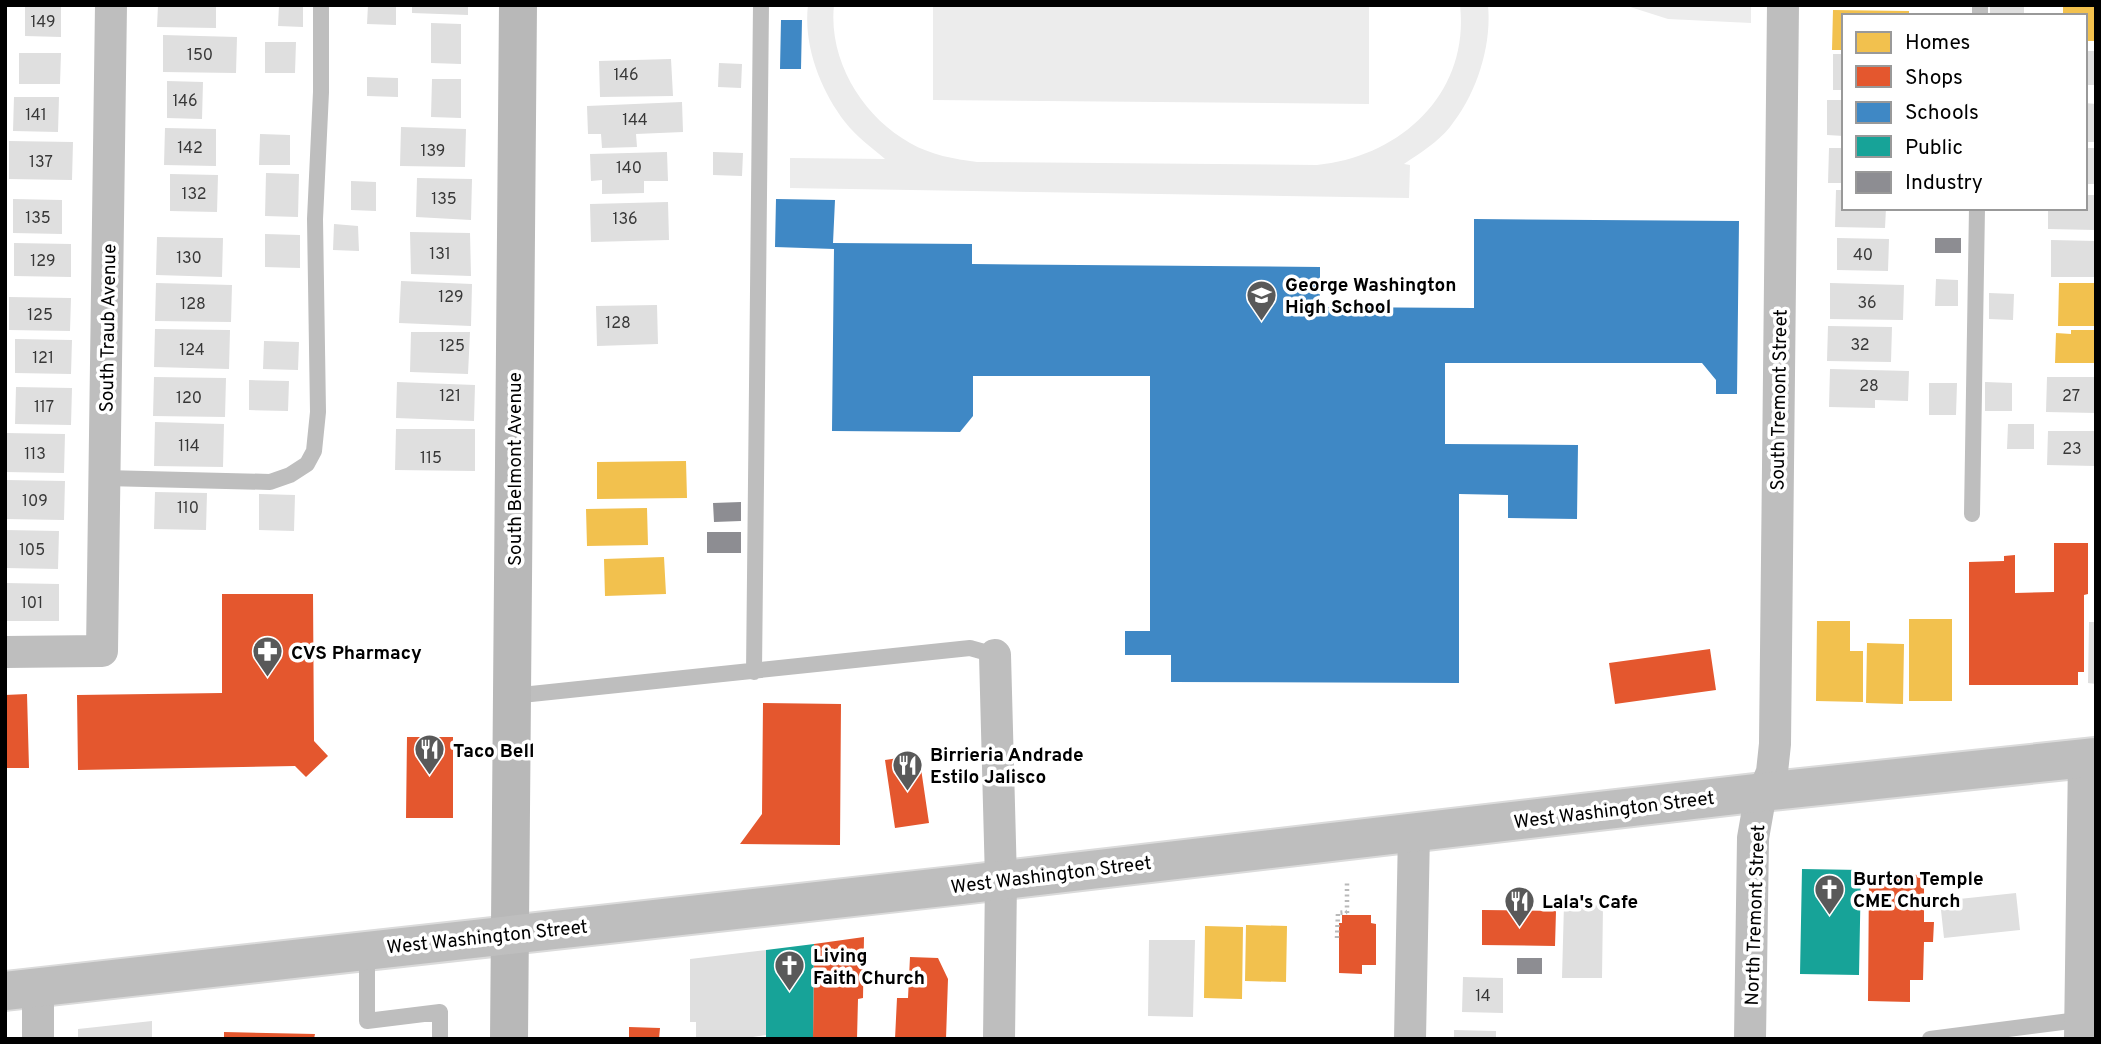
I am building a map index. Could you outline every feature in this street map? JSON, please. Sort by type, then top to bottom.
[{"type":"main road","name":"South Belmont Avenue","points":[[509,1039],[518,5]]},
{"type":"main road","name":"West Washington Street","points":[[22,989],[1763,792],[2090,758]]},
{"type":"street","name":"South Traub Avenue","points":[[5,652],[102,651],[111,5]]},
{"type":"street","name":"South Tremont Street","points":[[1763,792],[1772,772],[1774,744],[1783,5]]},
{"type":"street","points":[[996,655],[1001,880],[999,1039]]},
{"type":"street","points":[[2085,1026],[2090,758]]},
{"type":"street","name":"North Tremont Street","points":[[1750,1039],[1753,838],[1763,792]]},
{"type":"street","points":[[1410,1039],[1414,832]]},
{"type":"street","points":[[22,989],[38,1039]]},
{"type":"lane","points":[[105,478],[270,482],[290,475],[307,464],[314,451],[318,412],[316,219],[321,5]]},
{"type":"lane","points":[[754,672],[761,5]]},
{"type":"lane","points":[[1972,514],[1977,210]]},
{"type":"lane","points":[[512,696],[970,648],[996,655]]},
{"type":"lane","points":[[367,949],[368,1021],[440,1012],[440,1039]]},
{"type":"lane","points":[[1930,1039],[2085,1026]]},
{"type":"path","points":[[1337,938],[1338,913],[1348,914],[1348,882]]},
{"type":"shaded area","points":[[808,5],[834,5],[837,47],[843,66],[852,85],[877,118],[893,132],[926,151],[977,162],[1317,165],[1347,159],[1376,149],[1401,134],[1423,115],[1441,93],[1454,66],[1460,37],[1460,5],[1488,5],[1489,21],[1480,70],[1459,114],[1440,138],[1404,164],[1410,165],[1409,198],[790,188],[790,158],[885,159],[850,127],[836,110],[821,82],[808,36]]},
{"type":"shaded area","points":[[933,5],[1369,5],[1369,104],[933,100]]},
{"type":"shaded area","points":[[1624,5],[1751,5],[1751,23],[1668,19]]},
{"type":"building: Homes","points":[[2063,6],[2096,6],[2096,41],[2087,41],[2087,14],[2063,14]]},
{"type":"building: Homes","points":[[1833,10],[1909,11],[1909,14],[1842,14],[1842,50],[1832,50]]},
{"type":"building: Homes","points":[[2059,283],[2096,283],[2096,326],[2058,326]]},
{"type":"building: Homes","points":[[2071,330],[2096,330],[2096,363],[2055,363],[2056,333],[2071,334]]},
{"type":"building: Homes","points":[[686,461],[687,498],[597,499],[597,462]]},
{"type":"building: Homes","points":[[647,508],[648,545],[587,546],[586,509]]},
{"type":"building: Homes","points":[[664,557],[666,594],[605,596],[604,559]]},
{"type":"building: Homes","points":[[1909,619],[1952,619],[1952,701],[1909,701]]},
{"type":"building: Homes","points":[[1817,621],[1850,621],[1850,651],[1863,651],[1863,702],[1816,701]]},
{"type":"building: Homes","points":[[1867,643],[1904,644],[1903,704],[1866,703]]},
{"type":"building: Homes","points":[[1246,925],[1287,926],[1286,982],[1245,981]]},
{"type":"building: Homes","points":[[1205,926],[1243,927],[1242,999],[1204,998]]},
{"type":"building: Shops","points":[[2054,543],[2088,543],[2088,594],[2084,595],[2084,672],[2078,672],[2078,685],[1969,685],[1969,562],[2004,561],[2004,556],[2015,555],[2015,593],[2054,592]]},
{"type":"building: Shops","points":[[222,594],[313,594],[314,741],[328,756],[306,777],[295,766],[78,770],[77,695],[222,693]]},
{"type":"building: Shops","points":[[1710,649],[1716,690],[1615,704],[1609,663]]},
{"type":"building: Shops","points":[[27,694],[29,768],[5,768],[5,695]]},
{"type":"building: Shops","points":[[763,703],[841,704],[840,845],[740,844],[762,814]]},
{"type":"building: Shops","name":"Taco Bell","points":[[407,737],[453,737],[453,818],[406,818]]},
{"type":"building: Shops","name":"Birrieria Andrade Estilo Jalisco","points":[[919,755],[929,823],[895,828],[885,760]]},
{"type":"building: Shops","points":[[1869,874],[1924,875],[1924,922],[1934,922],[1933,942],[1924,942],[1923,980],[1910,980],[1910,1002],[1868,1001]]},
{"type":"building: Shops","name":"Lala's Cafe","points":[[1482,910],[1556,911],[1555,946],[1482,945]]},
{"type":"building: Shops","points":[[1342,915],[1371,915],[1371,923],[1376,924],[1376,965],[1362,965],[1362,974],[1339,973],[1339,923],[1342,923]]},
{"type":"building: Shops","points":[[864,937],[863,998],[858,999],[857,1039],[813,1039],[814,944]]},
{"type":"building: Shops","points":[[910,957],[938,958],[948,979],[946,1039],[895,1039],[897,998],[908,998]]},
{"type":"building: Shops","points":[[629,1027],[660,1028],[659,1039],[629,1039]]},
{"type":"building: Shops","points":[[224,1032],[315,1034],[314,1039],[224,1039]]},
{"type":"building: Schools","points":[[781,20],[802,20],[801,69],[780,69]]},
{"type":"building: Schools","name":"George Washington High School","points":[[776,199],[835,200],[833,243],[972,244],[972,264],[1320,267],[1320,307],[1474,308],[1474,219],[1739,221],[1737,394],[1716,394],[1716,380],[1702,363],[1445,363],[1445,444],[1578,445],[1577,519],[1508,518],[1508,495],[1459,494],[1459,683],[1171,682],[1171,655],[1125,655],[1125,631],[1150,631],[1150,376],[973,376],[973,416],[960,432],[832,431],[834,249],[775,247]]},
{"type":"building: Public","name":"Burton Temple CME Church","points":[[1802,869],[1861,870],[1859,975],[1800,974]]},
{"type":"building: Public","name":"Living Faith Church","points":[[814,944],[813,1039],[766,1039],[766,950]]},
{"type":"building: Industry","points":[[1935,238],[1961,238],[1961,253],[1935,253]]},
{"type":"building: Industry","points":[[741,502],[741,521],[714,522],[713,503]]},
{"type":"building: Industry","points":[[707,532],[741,532],[741,553],[707,553]]},
{"type":"building: Industry","points":[[1517,958],[1542,958],[1542,974],[1517,974]]},
{"type":"building: Other","points":[[25,5],[61,5],[61,37],[25,36]]},
{"type":"building: Other","points":[[158,5],[216,5],[216,28],[157,27]]},
{"type":"building: Other","points":[[279,5],[303,5],[303,27],[278,26]]},
{"type":"building: Other","points":[[368,5],[396,5],[396,25],[367,24]]},
{"type":"building: Other","points":[[412,5],[468,5],[468,15],[412,13]]},
{"type":"building: Other","points":[[1990,5],[2024,5],[2024,14],[1990,14]]},
{"type":"building: Other","points":[[431,23],[461,24],[461,64],[431,63]]},
{"type":"building: Other","points":[[163,35],[237,37],[236,73],[163,72]]},
{"type":"building: Other","points":[[265,42],[296,42],[295,73],[265,73]]},
{"type":"building: Other","points":[[2087,51],[2096,51],[2096,85],[2087,85]]},
{"type":"building: Other","points":[[19,53],[61,53],[60,84],[19,84]]},
{"type":"building: Other","points":[[1833,54],[1842,54],[1842,90],[1833,90]]},
{"type":"building: Other","points":[[671,59],[673,96],[600,97],[599,61]]},
{"type":"building: Other","points":[[719,63],[742,64],[741,88],[718,87]]},
{"type":"building: Other","points":[[367,77],[398,78],[398,97],[367,96]]},
{"type":"building: Other","points":[[432,79],[461,79],[461,118],[431,117]]},
{"type":"building: Other","points":[[167,81],[203,82],[202,119],[167,118]]},
{"type":"building: Other","points":[[14,97],[59,97],[58,132],[13,131]]},
{"type":"building: Other","points":[[1827,100],[1842,100],[1842,136],[1827,135]]},
{"type":"building: Other","points":[[682,102],[683,132],[636,134],[637,147],[602,148],[601,134],[588,134],[587,106]]},
{"type":"building: Other","points":[[2087,103],[2096,104],[2096,142],[2087,142]]},
{"type":"building: Other","points":[[401,127],[466,129],[465,167],[400,166]]},
{"type":"building: Other","points":[[165,128],[216,129],[216,166],[164,165]]},
{"type":"building: Other","points":[[260,134],[290,135],[290,165],[259,165]]},
{"type":"building: Other","points":[[9,141],[73,142],[72,180],[9,179]]},
{"type":"building: Other","points":[[1829,148],[1842,148],[1842,183],[1828,183]]},
{"type":"building: Other","points":[[2087,148],[2096,148],[2096,184],[2087,184]]},
{"type":"building: Other","points":[[667,152],[668,181],[644,181],[644,193],[602,194],[602,180],[591,181],[590,154]]},
{"type":"building: Other","points":[[713,152],[743,153],[742,176],[713,175]]},
{"type":"building: Other","points":[[266,173],[299,174],[298,217],[265,216]]},
{"type":"building: Other","points":[[170,174],[218,175],[217,212],[170,211]]},
{"type":"building: Other","points":[[417,178],[472,179],[471,220],[416,217]]},
{"type":"building: Other","points":[[351,181],[376,182],[376,211],[351,210]]},
{"type":"building: Other","points":[[1836,190],[1842,190],[1842,210],[1886,210],[1885,228],[1835,227]]},
{"type":"building: Other","points":[[2087,195],[2096,195],[2096,230],[2048,229],[2048,210],[2087,210]]},
{"type":"building: Other","points":[[13,199],[62,200],[62,234],[13,233]]},
{"type":"building: Other","points":[[668,202],[669,240],[591,242],[590,204]]},
{"type":"building: Other","points":[[334,224],[358,226],[359,251],[333,250]]},
{"type":"building: Other","points":[[410,232],[470,233],[471,276],[411,274]]},
{"type":"building: Other","points":[[265,234],[300,235],[300,268],[265,267]]},
{"type":"building: Other","points":[[157,237],[223,238],[222,277],[156,275]]},
{"type":"building: Other","points":[[1837,238],[1889,239],[1888,271],[1837,270]]},
{"type":"building: Other","points":[[2051,240],[2096,241],[2096,277],[2051,277]]},
{"type":"building: Other","points":[[14,243],[71,244],[71,277],[14,276]]},
{"type":"building: Other","points":[[1936,279],[1958,280],[1958,306],[1935,306]]},
{"type":"building: Other","points":[[401,281],[472,284],[471,326],[399,323]]},
{"type":"building: Other","points":[[156,283],[232,285],[231,322],[155,321]]},
{"type":"building: Other","points":[[1830,283],[1904,285],[1903,320],[1830,319]]},
{"type":"building: Other","points":[[1989,293],[2014,294],[2013,320],[1989,319]]},
{"type":"building: Other","points":[[9,297],[71,298],[70,331],[9,330]]},
{"type":"building: Other","points":[[657,305],[658,344],[597,346],[596,306]]},
{"type":"building: Other","points":[[1828,326],[1892,327],[1891,362],[1827,361]]},
{"type":"building: Other","points":[[155,329],[230,330],[229,369],[154,367]]},
{"type":"building: Other","points":[[411,332],[470,332],[468,374],[410,372]]},
{"type":"building: Other","points":[[15,339],[72,340],[71,374],[15,373]]},
{"type":"building: Other","points":[[264,341],[299,342],[298,370],[263,369]]},
{"type":"building: Other","points":[[1830,369],[1909,371],[1908,401],[1875,400],[1875,408],[1829,407]]},
{"type":"building: Other","points":[[154,377],[226,378],[225,417],[153,416]]},
{"type":"building: Other","points":[[2047,377],[2096,377],[2096,413],[2046,412]]},
{"type":"building: Other","points":[[249,380],[289,381],[288,411],[249,410]]},
{"type":"building: Other","points":[[397,382],[475,385],[474,421],[396,418]]},
{"type":"building: Other","points":[[1985,382],[2012,383],[2012,411],[1985,411]]},
{"type":"building: Other","points":[[1929,383],[1957,383],[1956,415],[1929,415]]},
{"type":"building: Other","points":[[16,387],[72,388],[71,425],[15,424]]},
{"type":"building: Other","points":[[155,422],[224,424],[223,467],[154,466]]},
{"type":"building: Other","points":[[2008,424],[2034,424],[2034,449],[2007,449]]},
{"type":"building: Other","points":[[396,429],[475,429],[475,471],[395,470]]},
{"type":"building: Other","points":[[2048,431],[2096,431],[2096,466],[2047,465]]},
{"type":"building: Other","points":[[5,433],[65,434],[64,473],[5,472]]},
{"type":"building: Other","points":[[6,480],[65,481],[64,520],[6,519]]},
{"type":"building: Other","points":[[155,492],[207,493],[206,530],[154,529]]},
{"type":"building: Other","points":[[259,494],[295,495],[294,531],[259,530]]},
{"type":"building: Other","points":[[5,530],[59,531],[58,569],[5,568]]},
{"type":"building: Other","points":[[5,583],[59,584],[59,621],[5,621]]},
{"type":"building: Other","points":[[2089,622],[2096,622],[2096,684],[2088,683]]},
{"type":"building: Other","points":[[2016,893],[2020,930],[1944,938],[1940,901]]},
{"type":"building: Other","points":[[1564,904],[1603,905],[1602,978],[1562,978]]},
{"type":"building: Other","points":[[1149,940],[1195,940],[1193,1017],[1148,1016]]},
{"type":"building: Other","points":[[766,950],[766,1035],[740,1039],[696,1039],[696,1022],[690,1022],[690,959]]},
{"type":"building: Other","points":[[1463,977],[1503,978],[1503,1013],[1462,1012]]},
{"type":"building: Other","points":[[152,1021],[152,1039],[78,1039],[78,1029]]},
{"type":"building: Other","points":[[1454,1030],[1496,1031],[1496,1039],[1454,1039]]},
{"type":"place","name":"George Washington High School","points":[[1262,322]]},
{"type":"place","name":"CVS Pharmacy","points":[[268,679]]},
{"type":"place","name":"Taco Bell","points":[[430,777]]},
{"type":"place","name":"Birrieria Andrade Estilo Jalisco","points":[[907,792]]},
{"type":"place","name":"Burton Temple CME Church","points":[[1830,916]]},
{"type":"place","name":"Lala's Cafe","points":[[1519,928]]},
{"type":"place","name":"Living Faith Church","points":[[790,993]]}]
